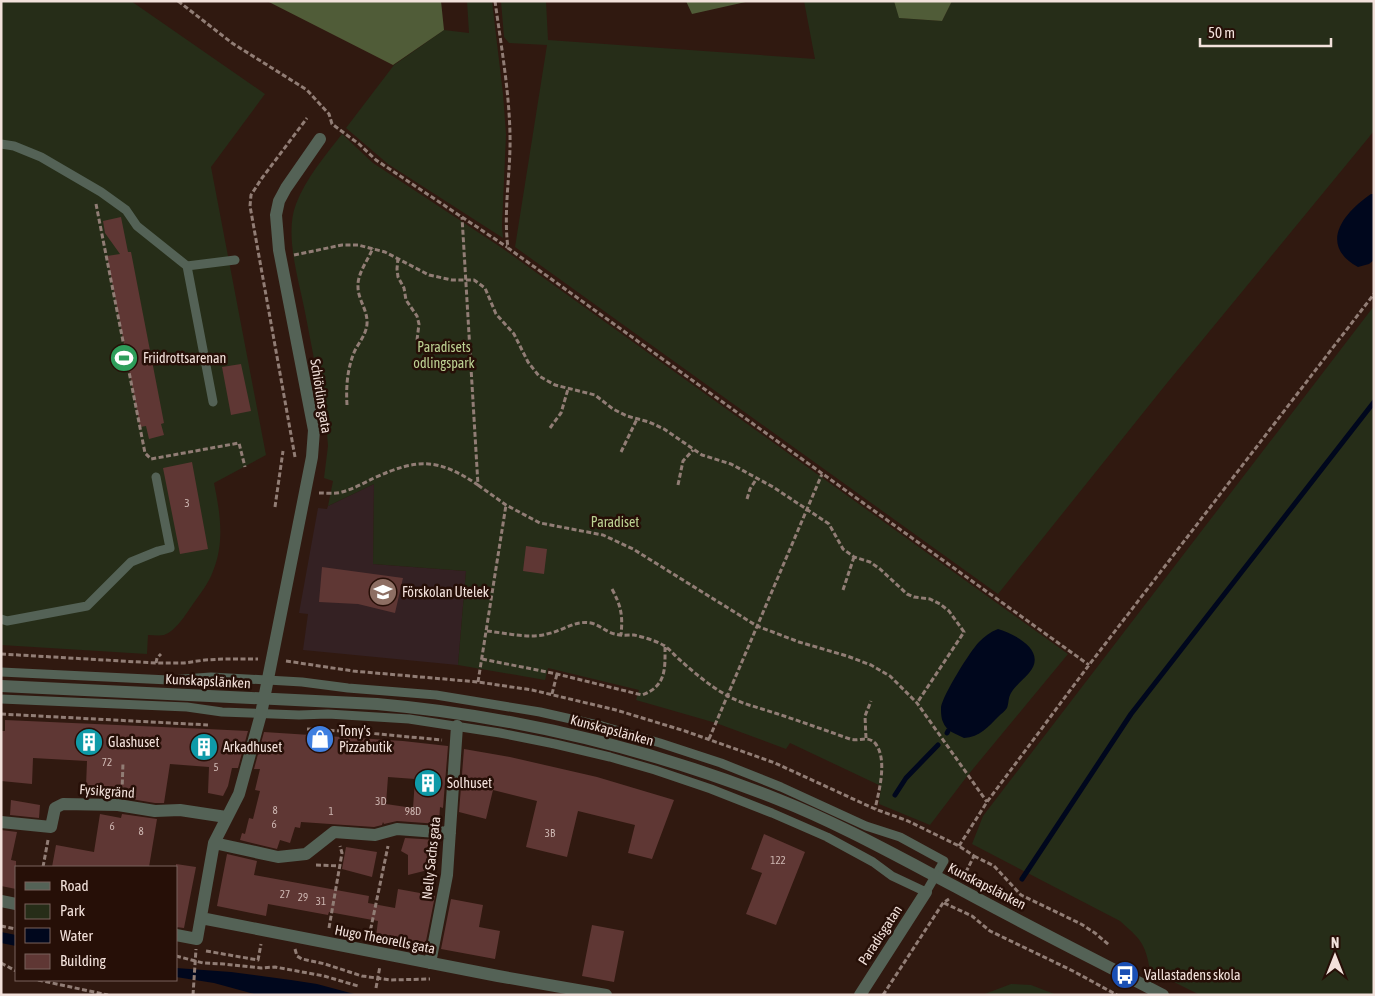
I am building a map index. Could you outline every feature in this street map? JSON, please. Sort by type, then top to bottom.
[{"type":"street","name":"Schiörlins gata","points":[[201,918],[214,843],[238,794],[261,714],[312,457],[314,430],[279,250],[276,215],[279,201],[286,188],[320,139]]},
{"type":"street","name":"Kunskapslänken","points":[[1,686],[264,698],[436,709],[536,726],[598,741],[715,776],[778,799],[885,850],[1163,995]]},
{"type":"street","name":"Nelly Sachs gata","points":[[430,963],[447,875],[457,726]]},
{"type":"street","name":"Fysikgränd","points":[[50,827],[54,808],[63,804],[121,806],[155,811],[180,810],[226,817]]},
{"type":"street","points":[[1,822],[50,827]]},
{"type":"street","points":[[214,843],[278,857],[306,854],[334,832],[375,836],[397,829],[450,832]]},
{"type":"street","name":"Paradisgatan","points":[[860,995],[926,892]]},
{"type":"street","points":[[1,902],[15,904]]},
{"type":"street","points":[[178,936],[196,944],[201,918]]},
{"type":"street","name":"Hugo Theorells gata","points":[[201,918],[606,995]]},
{"type":"lane","points":[[1,144],[14,146],[41,156],[93,188],[126,210],[137,226],[187,266],[213,402]]},
{"type":"lane","points":[[187,266],[236,260]]},
{"type":"lane","points":[[1,619],[7,621],[86,606],[131,562],[158,550],[170,548],[156,477]]},
{"type":"lane","points":[[1,672],[170,680],[211,677],[302,682],[436,696],[540,712],[593,724],[721,763],[782,787],[866,826],[900,838],[944,861],[926,892],[892,876],[873,862],[827,837],[711,789],[610,757],[500,733],[409,719],[222,712],[187,706],[1,698]]},
{"type":"path","points":[[178,1],[232,42],[307,90],[329,114],[332,124],[359,144],[376,160],[508,248],[1089,665]]},
{"type":"path","points":[[496,1],[510,132],[510,166],[505,228],[508,248]]},
{"type":"path","points":[[295,460],[250,206],[251,195],[262,178],[307,118]]},
{"type":"path","points":[[93,188],[145,453],[151,459],[240,443],[244,466]]},
{"type":"path","points":[[462,217],[478,486]]},
{"type":"path","points":[[291,255],[358,245],[398,258],[429,275],[452,280],[474,280],[485,288],[496,314],[520,341],[533,369],[548,382],[595,395],[613,409],[664,429],[681,439],[702,456],[731,464],[773,487],[829,524],[843,549],[854,557],[870,562],[914,598],[930,599],[940,604],[948,611],[964,632],[944,666],[917,703]]},
{"type":"path","points":[[347,405],[346,389],[348,374],[353,355],[364,336],[367,324],[359,294],[359,276],[368,261],[372,248]]},
{"type":"path","points":[[398,258],[398,277],[404,288],[406,300],[417,316],[419,324],[417,340]]},
{"type":"path","points":[[1109,945],[1095,933],[1080,924],[1021,895],[994,866],[959,846],[987,802],[1089,665],[1374,294]]},
{"type":"path","points":[[550,428],[561,413],[568,389]]},
{"type":"path","points":[[622,452],[637,419]]},
{"type":"path","points":[[678,485],[680,469],[693,450]]},
{"type":"path","points":[[275,507],[283,451]]},
{"type":"path","points":[[317,493],[341,493],[401,466],[434,464],[458,472],[506,505],[540,523],[603,535],[633,549],[757,626],[799,642],[848,656],[871,665],[890,676],[917,703],[987,802]]},
{"type":"path","points":[[709,739],[822,474]]},
{"type":"path","points":[[747,500],[750,489],[757,478]]},
{"type":"path","points":[[478,682],[506,505]]},
{"type":"path","points":[[843,590],[854,557]]},
{"type":"path","points":[[612,589],[621,608],[621,635]]},
{"type":"path","points":[[487,631],[536,635],[548,634],[582,622],[594,624],[615,634],[633,635],[665,646],[694,672],[728,696],[749,705],[801,720],[855,740],[866,738],[876,745],[880,753],[882,770],[875,810]]},
{"type":"path","points":[[482,659],[557,674],[642,695],[651,692],[662,681],[665,646]]},
{"type":"path","points":[[258,659],[260,651]]},
{"type":"path","points":[[1,654],[156,663],[157,658],[161,654]]},
{"type":"path","points":[[552,694],[557,674]]},
{"type":"path","points":[[866,738],[865,716],[871,701]]},
{"type":"path","points":[[125,720],[125,726]]},
{"type":"path","points":[[121,806],[123,762]]},
{"type":"path","points":[[43,866],[50,827]]},
{"type":"path","points":[[366,950],[391,831]]},
{"type":"path","points":[[326,943],[342,853],[334,832]]},
{"type":"path","points":[[306,854],[310,863],[340,866]]},
{"type":"path","points":[[967,871],[974,856]]},
{"type":"path","points":[[883,995],[944,903],[972,916],[990,931],[1117,995]]},
{"type":"path","points":[[1,926],[15,929]]},
{"type":"path","points":[[193,995],[196,944],[258,960],[262,940]]},
{"type":"path","points":[[295,946],[295,953],[302,959],[362,976],[378,979],[434,980]]},
{"type":"path","points":[[178,957],[203,964],[283,968],[324,976],[358,986]]},
{"type":"path","points":[[1,963],[15,970]]},
{"type":"path","points":[[376,988],[381,963]]},
{"type":"path","points":[[43,981],[108,995]]},
{"type":"shaded area","name":"Förskolan Utelek","points":[[374,484],[373,564],[466,571],[458,665],[303,650],[308,614],[299,613],[318,508],[327,509],[328,506]]},
{"type":"green space","name":"Friidrottsarenan","points":[[1,1],[131,1],[265,94],[211,167],[266,455],[214,483],[220,527],[217,560],[204,588],[177,626],[164,635],[148,635],[147,654],[1,645]]},
{"type":"green space","points":[[267,1],[441,1],[444,30],[393,65]]},
{"type":"green space","points":[[467,1],[492,1],[506,134],[503,238],[388,164],[346,128],[394,65],[444,30],[469,33]]},
{"type":"green space","points":[[501,1],[546,1],[548,40],[815,59],[804,1],[894,1],[900,18],[942,21],[952,1],[1374,1],[1374,131],[1167,383],[998,594],[515,247],[547,45],[509,43],[504,37]]},
{"type":"green space","points":[[686,1],[750,1],[692,14]]},
{"type":"green space","points":[[894,1],[952,1],[942,21],[899,18]]},
{"type":"green space","name":"Paradiset","points":[[342,134],[373,163],[502,248],[1068,654],[968,775],[930,825],[879,804],[881,786],[790,743],[786,749],[716,723],[636,700],[639,690],[548,668],[545,680],[458,665],[466,571],[373,564],[374,484],[328,506],[333,481],[324,478],[328,446],[326,421],[294,258],[292,229],[293,216],[300,194],[316,168]]},
{"type":"green space","points":[[1374,306],[1374,995],[1200,995],[1150,970],[1141,942],[1120,921],[972,844],[983,816]]},
{"type":"green space","points":[[1011,984],[1031,985],[1057,995],[982,995]]},
{"type":"water","points":[[1371,194],[1374,194],[1374,260],[1369,264],[1358,267],[1346,258],[1339,249],[1337,239],[1339,229],[1344,220],[1352,210]]},
{"type":"water","points":[[998,629],[1013,635],[1027,645],[1035,658],[1034,665],[1011,693],[1007,708],[983,731],[975,736],[964,738],[946,728],[942,719],[941,707],[952,684],[975,647],[985,636]]},
{"type":"water","points":[[1,932],[15,935],[15,946],[1,943]]},
{"type":"water","points":[[178,968],[231,972],[291,980],[317,984],[358,995],[258,995],[214,983],[178,977]]},
{"type":"building","points":[[121,217],[128,252],[131,252],[164,423],[161,424],[164,435],[149,439],[146,426],[140,427],[107,256],[120,254],[105,233],[103,221]]},
{"type":"building","points":[[241,364],[251,411],[231,415],[222,367]]},
{"type":"building","points":[[192,462],[208,549],[180,554],[163,468]]},
{"type":"building","points":[[526,546],[547,549],[544,574],[523,571]]},
{"type":"building","points":[[322,567],[403,578],[395,613],[358,604],[319,602]]},
{"type":"building","points":[[5,720],[248,731],[238,768],[232,768],[228,786],[223,796],[208,793],[209,767],[170,764],[164,803],[155,803],[125,798],[126,789],[86,787],[87,761],[33,758],[32,784],[1,781],[2,731],[5,731]]},
{"type":"building","points":[[264,732],[403,741],[448,746],[443,808],[440,807],[439,824],[397,821],[384,824],[383,822],[382,825],[374,827],[301,822],[300,828],[295,827],[290,843],[280,840],[277,849],[240,840],[242,833],[245,834],[249,818],[253,819],[260,791],[255,790],[260,769],[254,769]],"holes":[[[388,777],[415,779],[413,808],[386,804]]]},
{"type":"building","points":[[464,749],[510,757],[597,777],[674,800],[652,859],[628,853],[635,825],[578,811],[567,857],[526,847],[537,801],[493,790],[486,819],[459,812]]},
{"type":"building","points":[[11,800],[40,805],[39,818],[10,815]]},
{"type":"building","points":[[100,814],[121,818],[122,814],[157,819],[149,866],[52,866],[56,845],[94,852]]},
{"type":"building","points":[[1,830],[17,832],[11,860],[16,861],[15,889],[1,886]]},
{"type":"building","points":[[764,834],[805,852],[776,925],[746,914],[762,873],[751,869]]},
{"type":"building","points":[[405,838],[438,840],[437,866],[428,866],[428,870],[408,875],[408,855],[401,851]]},
{"type":"building","points":[[346,847],[377,852],[372,877],[342,869]]},
{"type":"building","points":[[227,854],[257,861],[254,875],[369,896],[368,903],[395,908],[398,889],[435,896],[425,946],[376,936],[378,921],[329,912],[328,915],[268,904],[266,916],[217,906]]},
{"type":"building","points":[[176,864],[196,867],[184,928],[178,927],[178,866]]},
{"type":"building","points":[[451,899],[483,905],[479,927],[500,931],[495,959],[441,949]]},
{"type":"building","points":[[592,925],[624,931],[614,982],[582,976]]},
{"type":"waterway","points":[[1022,879],[1131,714],[1374,402]]},
{"type":"waterway","points":[[895,795],[906,778],[938,745]]},
{"type":"place","name":"Friidrottsarenan","points":[[124,358]]},
{"type":"place","name":"Förskolan Utelek","points":[[383,592]]},
{"type":"place","name":"Tony's Pizzabutik","points":[[320,739]]},
{"type":"place","name":"Glashuset","points":[[89,742]]},
{"type":"place","name":"Arkadhuset","points":[[204,747]]},
{"type":"place","name":"Solhuset","points":[[428,783]]},
{"type":"place","name":"Vallastadens skola","points":[[1125,975]]},
{"type":"park label","name":"Paradisets odlingspark","points":[[444,356]]}]
